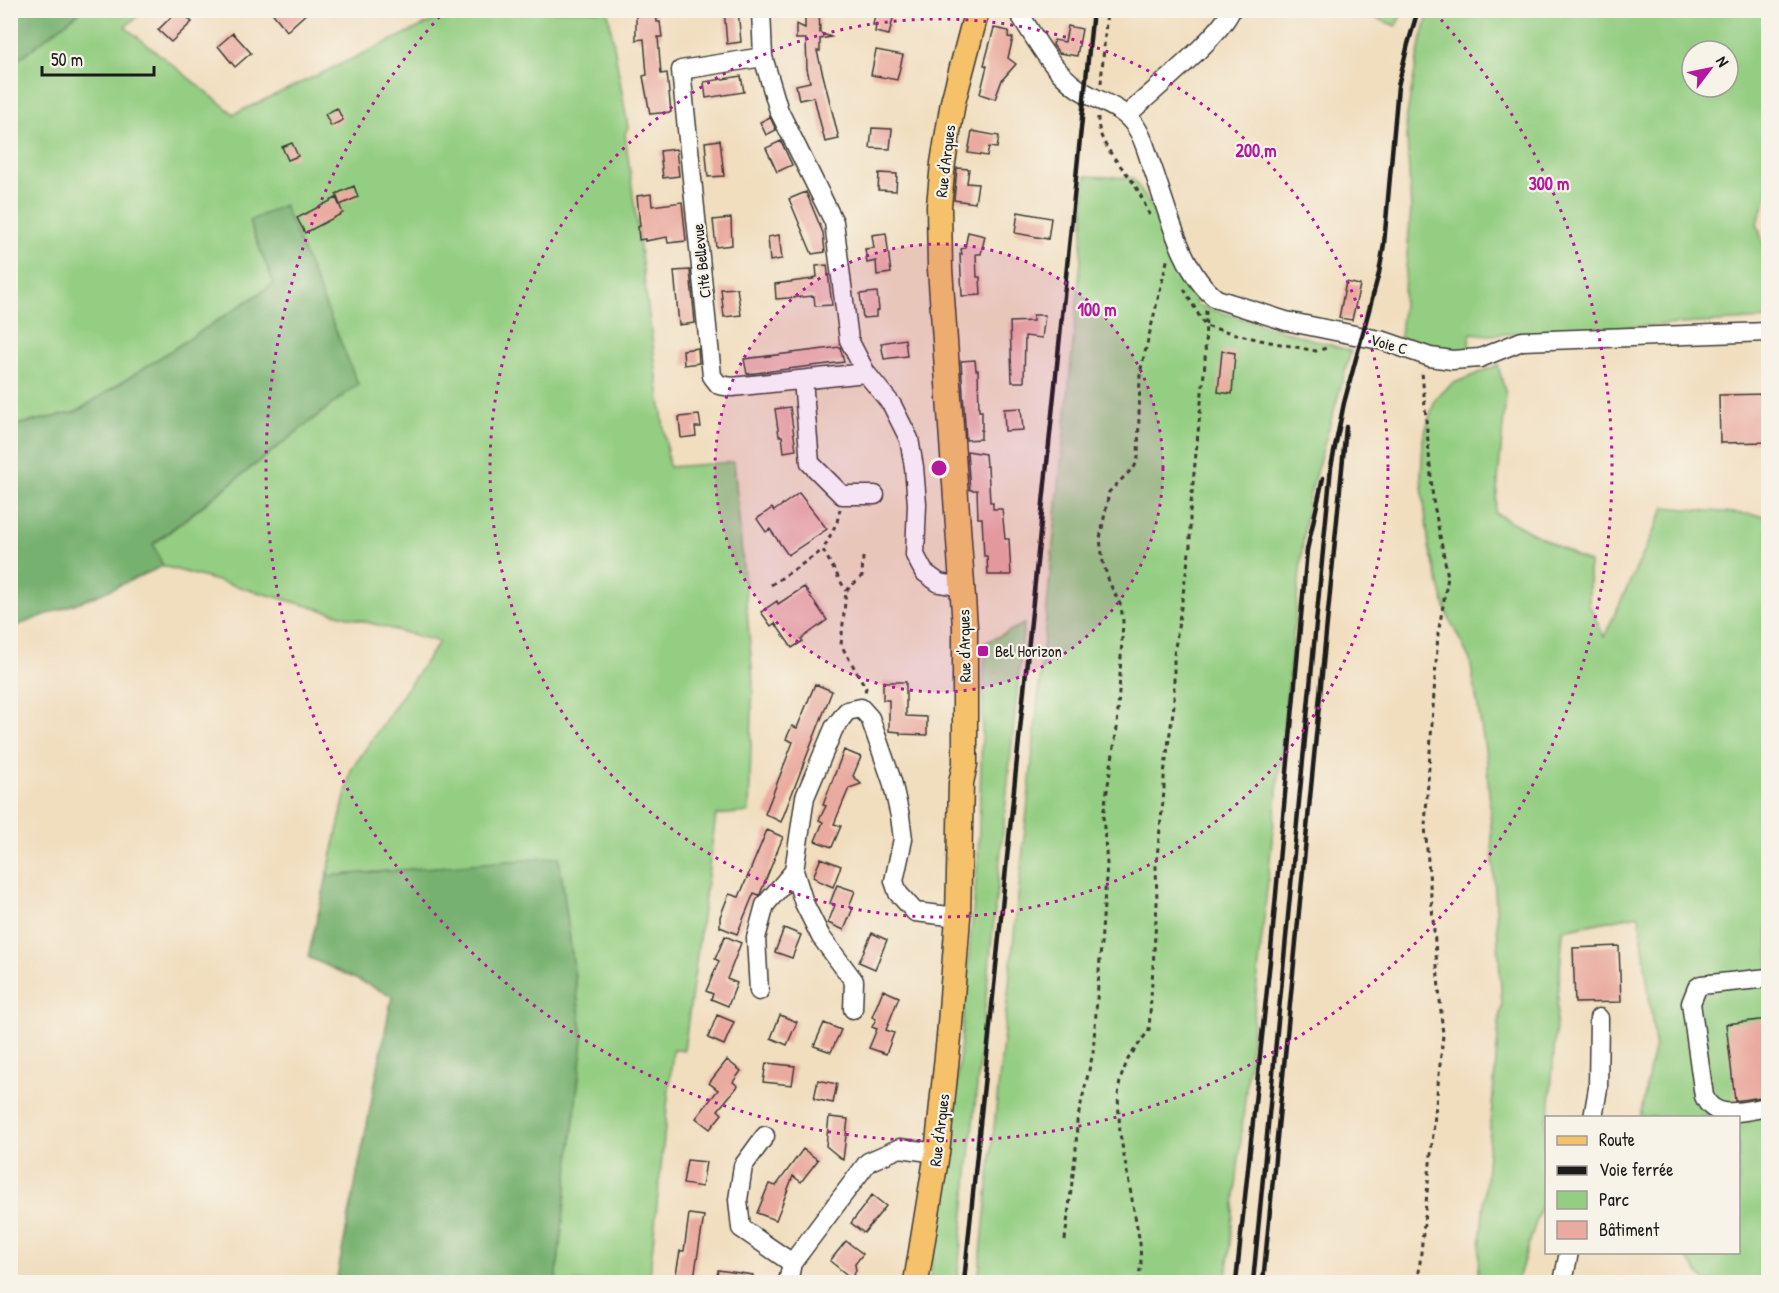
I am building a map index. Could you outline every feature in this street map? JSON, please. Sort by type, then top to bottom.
[{"type":"main road","name":"Rue d'Arques","points":[[916,1282],[937,1153],[949,1037],[958,917],[961,783],[965,754],[965,627],[940,269],[939,206],[953,102],[977,10]]},
{"type":"street","points":[[761,10],[763,57],[779,111],[834,222],[849,340],[866,373],[892,405],[909,440],[917,504],[915,555],[924,572],[939,583],[962,588]]},
{"type":"street","points":[[1017,10],[1054,65],[1067,80],[1085,93],[1127,114],[1199,48],[1220,27],[1231,10]]},
{"type":"street","name":"Cité Bellevue","points":[[763,57],[681,70],[712,376],[719,385],[732,387],[866,373]]},
{"type":"street","name":"Voie C","points":[[1127,114],[1143,141],[1182,251],[1195,277],[1217,299],[1286,321],[1384,341],[1430,357],[1452,360],[1480,358],[1521,340],[1768,332]]},
{"type":"street","points":[[803,380],[810,463],[842,495],[875,495]]},
{"type":"street","points":[[853,1009],[854,981],[821,937],[804,903],[794,871],[805,797],[834,728],[847,711],[861,708],[870,718],[892,781],[903,839],[894,881],[897,893],[915,912],[958,917]]},
{"type":"street","points":[[759,991],[756,938],[765,905],[794,871]]},
{"type":"street","points":[[1768,978],[1701,985],[1697,988],[1692,1003],[1707,1104],[1717,1112],[1725,1113],[1768,1107]]},
{"type":"street","points":[[1593,1116],[1598,1088],[1599,1018]]},
{"type":"street","points":[[765,1136],[743,1166],[738,1200],[741,1228],[792,1263]]},
{"type":"street","points":[[788,1282],[792,1263],[868,1162],[900,1148],[937,1153]]},
{"type":"street","points":[[1563,1282],[1569,1254]]},
{"type":"path","points":[[1107,10],[1098,125],[1102,141],[1138,190],[1152,220]]},
{"type":"path","points":[[1164,249],[1172,267]]},
{"type":"path","points":[[1065,1240],[1076,1149],[1077,1121],[1093,1053],[1107,864],[1103,816],[1118,728],[1123,621],[1121,606],[1109,582],[1103,562],[1100,539],[1109,492],[1135,466],[1138,457],[1140,373],[1168,257]]},
{"type":"path","points":[[1182,285],[1205,326],[1316,351],[1338,345]]},
{"type":"path","points":[[1138,1282],[1141,1264],[1140,1244],[1122,1144],[1118,1096],[1120,1080],[1128,1059],[1149,1030],[1157,903],[1156,866],[1164,774],[1174,705],[1174,655],[1190,546],[1190,513],[1205,363],[1205,326],[1209,293]]},
{"type":"path","points":[[1418,1282],[1443,1035],[1425,826],[1438,634],[1448,578],[1433,500],[1422,372]]},
{"type":"path","points":[[771,585],[823,550],[837,522],[842,495]]},
{"type":"path","points":[[823,550],[846,591],[841,645],[866,688],[861,708]]},
{"type":"path","points":[[846,591],[862,576],[863,557]]},
{"type":"green space","points":[[11,10],[81,10],[81,11],[11,65]]},
{"type":"green space","points":[[81,11],[144,11],[125,27],[234,114],[454,11],[608,11],[628,127],[625,134],[669,467],[734,462],[753,680],[749,812],[716,815],[684,1050],[673,1050],[649,1282],[556,1282],[583,1039],[559,858],[327,876],[351,770],[439,642],[163,566],[153,545],[358,384],[249,222],[274,284],[76,412],[11,426],[11,65]]},
{"type":"green space","points":[[1358,11],[1403,11],[1396,26]]},
{"type":"green space","points":[[1429,11],[1768,11],[1768,195],[1757,223],[1768,260],[1768,319],[1489,335],[1471,333],[1468,350],[1442,353],[1400,338],[1411,209],[1406,120],[1419,49]]},
{"type":"green space","points":[[1086,176],[1133,178],[1163,225],[1197,305],[1351,351],[1307,504],[1226,1282],[978,1282],[1081,261]]},
{"type":"green space","points":[[284,205],[358,384],[153,544],[163,566],[98,595],[11,628],[11,426],[76,412],[274,284],[249,221]]},
{"type":"green space","points":[[1498,365],[1506,395],[1495,513],[1589,563],[1589,604],[1604,637],[1665,507],[1768,516],[1768,1282],[1706,1282],[1683,1254],[1740,1254],[1740,1116],[1640,1116],[1655,1044],[1639,915],[1563,930],[1549,1116],[1545,1116],[1542,1203],[1517,1282],[1477,1282],[1502,1006],[1487,761],[1470,660],[1447,614],[1429,547],[1421,477],[1423,439],[1435,399],[1452,384]]},
{"type":"green space","points":[[1024,624],[957,1282],[929,1282],[951,1148],[978,858],[985,643]]},
{"type":"green space","points":[[559,857],[583,1039],[556,1282],[336,1282],[392,996],[308,957],[327,876]]},
{"type":"building","points":[[178,10],[192,22],[171,42],[158,30]]},
{"type":"building","points":[[270,10],[310,10],[287,31]]},
{"type":"building","points":[[636,10],[656,10],[662,37],[658,37],[661,74],[667,73],[671,112],[650,114],[643,76],[647,75],[644,39],[636,40]]},
{"type":"building","points":[[724,10],[738,10],[741,42],[727,44]]},
{"type":"building","points":[[876,10],[895,10],[889,35],[875,32],[876,25],[873,25]]},
{"type":"building","points":[[819,11],[820,33],[831,37],[820,39],[820,51],[817,51],[839,139],[825,142],[814,97],[799,100],[796,85],[810,82],[806,39],[796,39],[796,24],[805,28],[805,12]]},
{"type":"building","points":[[1068,26],[1082,29],[1077,56],[1059,53],[1053,45],[1054,40],[1065,42]]},
{"type":"building","points":[[994,28],[1009,31],[1008,37],[1013,38],[1008,58],[1016,64],[1002,80],[995,99],[980,94],[987,66],[984,65]]},
{"type":"building","points":[[233,33],[251,53],[235,67],[218,46]]},
{"type":"building","points":[[876,50],[903,55],[897,80],[871,75]]},
{"type":"building","points":[[741,76],[744,92],[706,98],[704,82]]},
{"type":"building","points":[[337,108],[343,120],[331,126],[325,114]]},
{"type":"building","points":[[770,117],[776,130],[766,135],[760,122]]},
{"type":"building","points":[[872,128],[892,129],[890,149],[870,148]]},
{"type":"building","points":[[972,131],[999,136],[997,148],[989,147],[987,156],[968,153]]},
{"type":"building","points":[[720,140],[724,176],[708,177],[705,142]]},
{"type":"building","points":[[781,141],[792,165],[777,172],[766,148]]},
{"type":"building","points":[[292,143],[298,156],[288,160],[282,147]]},
{"type":"building","points":[[676,149],[679,176],[663,178],[660,151]]},
{"type":"building","points":[[957,168],[969,169],[967,183],[978,184],[975,203],[954,200]]},
{"type":"building","points":[[879,173],[897,174],[896,191],[878,190]]},
{"type":"building","points":[[354,186],[358,197],[340,205],[336,194]]},
{"type":"building","points":[[806,192],[823,233],[825,252],[812,254],[789,199]]},
{"type":"building","points":[[651,194],[652,206],[682,202],[686,241],[668,243],[667,237],[639,240],[637,196]]},
{"type":"building","points":[[336,198],[343,213],[305,233],[297,218]]},
{"type":"building","points":[[1018,212],[1051,218],[1048,239],[1015,233]]},
{"type":"building","points":[[731,218],[732,245],[716,247],[713,220]]},
{"type":"building","points":[[968,232],[985,236],[981,254],[976,254],[981,295],[962,296],[960,254],[962,254],[961,249],[965,248]]},
{"type":"building","points":[[886,233],[891,273],[877,275],[876,261],[867,263],[865,249],[874,248],[872,235]]},
{"type":"building","points":[[779,235],[782,259],[770,261],[768,237]]},
{"type":"building","points":[[827,265],[832,305],[815,306],[814,296],[776,299],[775,284],[813,279],[817,277],[816,266]]},
{"type":"building","points":[[690,270],[695,323],[679,325],[674,271]]},
{"type":"building","points":[[1346,282],[1360,285],[1352,320],[1339,318]]},
{"type":"building","points":[[737,288],[741,315],[724,317],[721,289]]},
{"type":"building","points":[[877,292],[879,310],[876,311],[876,317],[863,318],[860,294]]},
{"type":"building","points":[[1033,315],[1045,315],[1042,338],[1025,336],[1024,382],[1012,382],[1010,322],[1033,321]]},
{"type":"building","points":[[905,339],[907,356],[884,359],[881,343]]},
{"type":"building","points":[[840,347],[844,362],[747,374],[744,359]]},
{"type":"building","points":[[698,348],[699,363],[684,365],[683,350]]},
{"type":"building","points":[[1222,351],[1235,353],[1232,394],[1218,392]]},
{"type":"building","points":[[975,360],[976,370],[978,370],[979,411],[982,411],[981,439],[966,440],[961,361]]},
{"type":"building","points":[[1768,394],[1768,442],[1720,443],[1719,395]]},
{"type":"building","points":[[790,407],[796,450],[784,452],[775,409]]},
{"type":"building","points":[[1021,408],[1023,430],[1005,431],[1004,409]]},
{"type":"building","points":[[699,415],[701,427],[695,427],[696,436],[681,438],[679,417]]},
{"type":"building","points":[[967,451],[985,454],[990,502],[993,502],[993,509],[1002,509],[1005,539],[1009,539],[1011,575],[988,575],[987,556],[984,556],[982,518],[978,518],[977,490],[970,490]]},
{"type":"building","points":[[799,493],[827,529],[788,555],[770,529],[766,532],[757,519],[772,508],[774,511]]},
{"type":"building","points":[[804,587],[827,620],[792,648],[775,623],[771,626],[761,612]]},
{"type":"building","points":[[883,682],[906,682],[906,716],[927,717],[927,735],[900,734],[900,732],[889,731],[889,700],[883,700]]},
{"type":"building","points":[[815,684],[832,691],[781,822],[765,814],[793,742],[786,739],[792,726],[797,728]]},
{"type":"building","points":[[844,750],[861,757],[853,776],[861,784],[849,788],[834,824],[841,826],[832,847],[815,841],[823,822],[819,820],[826,806],[823,805]]},
{"type":"building","points":[[767,830],[783,837],[760,894],[754,893],[737,934],[720,927],[720,917],[729,894],[739,897]]},
{"type":"building","points":[[821,858],[841,866],[833,887],[813,877]]},
{"type":"building","points":[[837,885],[855,891],[849,907],[853,908],[844,930],[828,923],[835,905],[830,903]]},
{"type":"building","points":[[784,928],[801,935],[792,958],[775,952]]},
{"type":"building","points":[[872,933],[887,940],[875,969],[859,962]]},
{"type":"building","points":[[725,936],[741,943],[727,979],[737,983],[728,1006],[711,999],[713,994],[706,991],[719,961],[715,959]]},
{"type":"building","points":[[1619,946],[1621,1002],[1575,1003],[1573,948]]},
{"type":"building","points":[[883,990],[899,997],[886,1030],[894,1033],[886,1054],[869,1048],[877,1029],[872,1027],[876,1019],[872,1017]]},
{"type":"building","points":[[717,1015],[734,1022],[724,1045],[708,1038]]},
{"type":"building","points":[[780,1015],[797,1022],[787,1045],[771,1038]]},
{"type":"building","points":[[1768,1019],[1768,1096],[1735,1101],[1726,1024]]},
{"type":"building","points":[[824,1023],[841,1030],[831,1052],[814,1046]]},
{"type":"building","points":[[727,1060],[741,1071],[733,1082],[738,1086],[718,1110],[722,1114],[710,1129],[696,1118],[718,1090],[709,1083]]},
{"type":"building","points":[[766,1063],[795,1066],[792,1085],[763,1082]]},
{"type":"building","points":[[818,1080],[837,1084],[833,1103],[814,1099]]},
{"type":"building","points":[[829,1117],[848,1119],[843,1160],[826,1146]]},
{"type":"building","points":[[803,1149],[818,1160],[801,1182],[793,1176],[776,1220],[757,1213],[769,1184],[776,1186]]},
{"type":"building","points":[[687,1160],[706,1162],[702,1187],[683,1184]]},
{"type":"building","points":[[872,1195],[886,1206],[864,1233],[851,1223]]},
{"type":"building","points":[[689,1214],[704,1216],[694,1277],[676,1274],[680,1251],[684,1251]]},
{"type":"building","points":[[846,1241],[863,1254],[855,1264],[856,1271],[851,1278],[830,1261]]},
{"type":"building","points":[[718,1270],[753,1275],[752,1282],[716,1282]]},
{"type":"railway","points":[[964,1282],[1093,10]]},
{"type":"railway","points":[[1253,1282],[1331,467],[1344,403],[1379,273],[1384,244],[1398,86],[1418,10]]},
{"type":"railway","points":[[1263,1282],[1346,427]]},
{"type":"railway","points":[[1236,1282],[1270,961],[1307,550],[1323,478]]},
{"type":"place","name":"Bel Horizon","points":[[983,651]]}]
